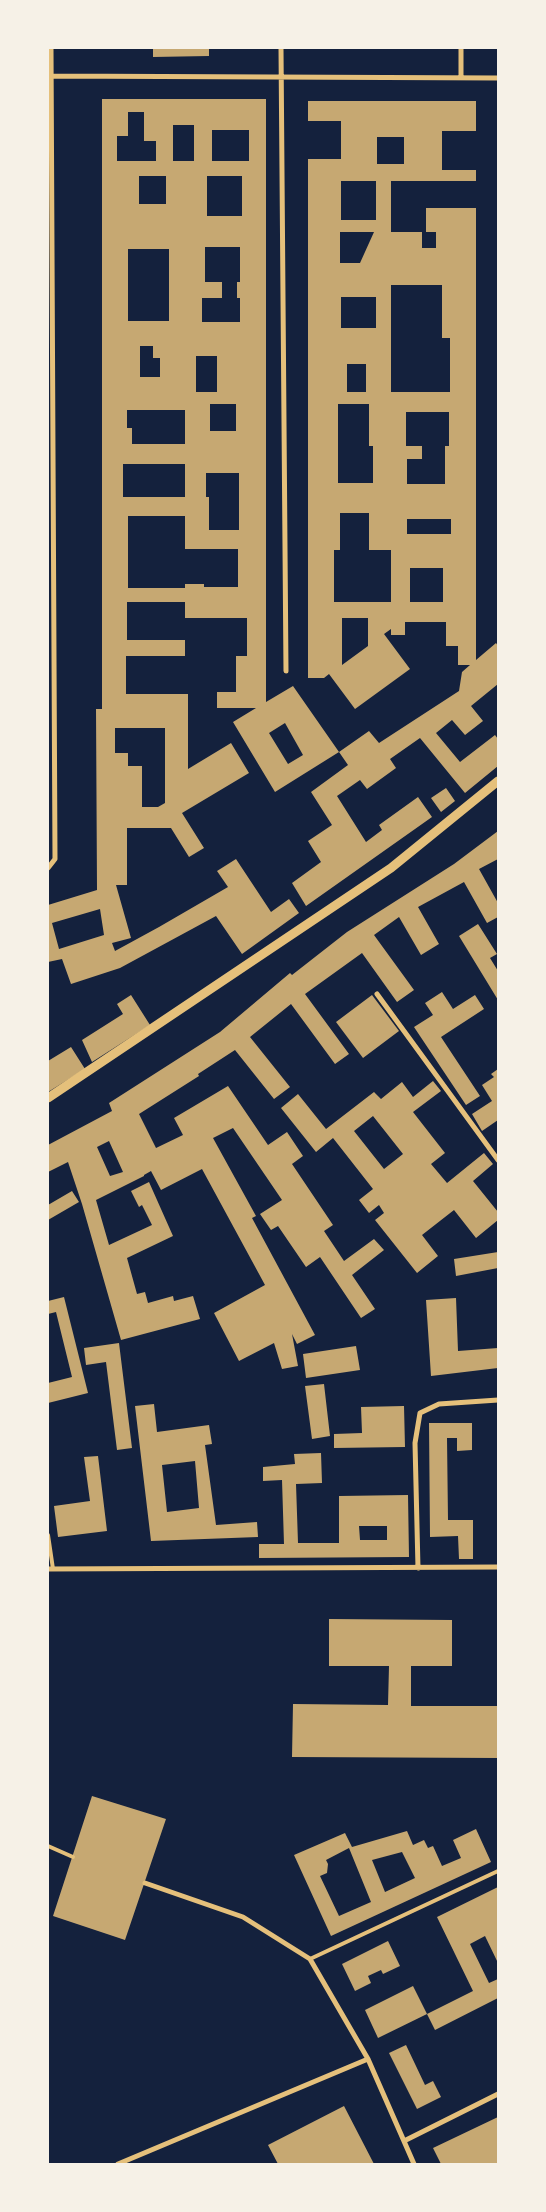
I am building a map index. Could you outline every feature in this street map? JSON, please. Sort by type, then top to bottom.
[{"type":"street","points":[[48,868],[56,859],[49,76],[51,48]]},
{"type":"street","points":[[281,48],[286,671]]},
{"type":"street","points":[[461,78],[462,48]]},
{"type":"street","points":[[49,76],[498,78]]},
{"type":"street","points":[[48,1098],[391,868],[498,781]]},
{"type":"street","points":[[377,994],[498,1160]]},
{"type":"street","points":[[418,1568],[415,1443],[420,1413],[439,1404],[498,1400]]},
{"type":"street","points":[[50,1569],[498,1567]]},
{"type":"street","points":[[145,1882],[243,1917],[310,1959],[368,2059],[414,2164]]},
{"type":"street","points":[[118,2164],[368,2059]]},
{"type":"street","points":[[404,2141],[498,2094]]},
{"type":"lane","points":[[48,1535],[50,1569]]},
{"type":"lane","points":[[48,1846],[73,1857]]},
{"type":"lane","points":[[310,1959],[498,1871]]},
{"type":"building","points":[[153,48],[209,48],[209,56],[153,57]]},
{"type":"building","points":[[102,99],[266,99],[266,702],[293,686],[339,752],[275,792],[233,722],[256,708],[217,708],[217,692],[236,692],[236,656],[247,656],[247,618],[185,618],[185,602],[127,602],[127,640],[185,640],[185,656],[126,656],[126,694],[188,694],[188,769],[231,743],[249,773],[182,813],[204,848],[189,857],[171,828],[127,828],[127,885],[116,885],[131,938],[112,943],[115,951],[228,887],[217,871],[236,859],[271,912],[289,899],[299,913],[242,954],[216,916],[120,968],[71,984],[62,959],[48,962],[48,905],[97,890],[96,709],[102,709]],"holes":[[[128,112],[144,112],[144,141],[156,141],[156,161],[117,161],[117,136],[128,136]],[[173,125],[194,125],[194,161],[173,161]],[[212,130],[249,130],[249,161],[212,161]],[[139,176],[166,176],[166,204],[139,204]],[[207,176],[242,176],[242,216],[207,216]],[[205,247],[240,247],[240,282],[237,282],[237,298],[240,298],[240,322],[202,322],[202,298],[222,298],[222,282],[205,282]],[[128,249],[169,249],[169,321],[128,321]],[[140,346],[153,346],[153,358],[160,358],[160,377],[140,377]],[[196,356],[217,356],[217,392],[196,392]],[[210,404],[236,404],[236,431],[210,431]],[[127,410],[185,410],[185,444],[132,444],[132,428],[127,428]],[[123,464],[185,464],[185,497],[123,497]],[[206,473],[239,473],[239,530],[209,530],[209,497],[206,497]],[[128,516],[185,516],[185,549],[238,549],[238,587],[204,587],[204,584],[185,584],[185,588],[128,588]],[[285,723],[303,755],[288,764],[269,733]],[[115,728],[165,728],[165,803],[158,807],[142,807],[142,766],[128,766],[128,753],[115,753]],[[100,909],[104,935],[59,949],[52,923]]]},
{"type":"building","points":[[308,101],[476,101],[476,131],[442,131],[442,170],[476,170],[476,181],[391,181],[391,232],[422,232],[422,248],[436,248],[436,232],[426,232],[426,208],[476,208],[476,660],[496,643],[498,646],[498,684],[471,706],[483,721],[465,735],[452,720],[436,733],[460,762],[495,735],[498,739],[498,766],[465,793],[420,738],[390,759],[396,768],[367,789],[360,780],[337,796],[366,842],[382,830],[379,825],[418,797],[432,817],[306,906],[292,883],[321,862],[308,841],[332,825],[311,792],[348,765],[339,752],[369,731],[379,743],[459,691],[462,672],[470,665],[458,665],[458,646],[446,646],[446,622],[405,622],[405,635],[391,635],[391,629],[384,634],[410,669],[355,709],[329,674],[324,678],[308,678],[308,159],[341,159],[341,121],[308,121]],"holes":[[[377,137],[404,137],[404,164],[377,164]],[[341,181],[376,181],[376,220],[341,220]],[[340,232],[374,232],[360,263],[340,263]],[[391,285],[442,285],[442,338],[450,338],[450,392],[391,392]],[[341,297],[376,297],[376,328],[341,328]],[[347,364],[366,364],[366,392],[347,392]],[[338,404],[369,404],[369,446],[373,446],[373,483],[338,483]],[[406,412],[449,412],[449,446],[445,446],[445,484],[407,484],[407,459],[422,459],[422,446],[406,446]],[[340,513],[369,513],[369,550],[391,550],[391,602],[334,602],[334,550],[340,550]],[[407,519],[451,519],[451,534],[407,534]],[[410,568],[443,568],[443,602],[410,602]],[[342,618],[368,618],[368,646],[342,665]]]},
{"type":"building","points":[[446,788],[455,801],[441,812],[431,798]]},
{"type":"building","points":[[498,831],[498,859],[479,869],[498,903],[498,917],[487,923],[464,882],[418,907],[439,944],[421,955],[399,917],[374,935],[414,990],[397,1002],[362,953],[305,994],[349,1054],[335,1064],[291,1004],[250,1037],[290,1087],[274,1099],[235,1050],[198,1074],[199,1076],[139,1114],[156,1148],[183,1135],[174,1118],[228,1086],[268,1145],[287,1132],[303,1156],[292,1164],[333,1225],[324,1231],[344,1261],[374,1239],[384,1250],[352,1275],[375,1309],[361,1318],[320,1257],[306,1267],[278,1226],[271,1230],[260,1214],[282,1200],[233,1128],[213,1138],[256,1216],[252,1218],[315,1335],[297,1344],[292,1334],[298,1366],[282,1369],[274,1343],[239,1361],[214,1313],[265,1285],[202,1169],[161,1190],[151,1171],[96,1200],[109,1245],[152,1225],[142,1205],[139,1207],[131,1191],[149,1182],[173,1236],[127,1258],[137,1294],[145,1292],[148,1303],[173,1296],[174,1301],[193,1296],[200,1319],[121,1340],[68,1162],[48,1172],[48,1145],[112,1111],[109,1103],[220,1032],[290,973],[292,975],[347,932],[454,864]],"holes":[[[109,1141],[123,1172],[110,1176],[97,1147]]]},
{"type":"building","points":[[478,924],[497,954],[490,958],[498,971],[498,1000],[459,936]]},
{"type":"building","points":[[442,992],[453,1009],[475,995],[484,1009],[441,1037],[480,1096],[466,1105],[414,1027],[433,1015],[425,1003]]},
{"type":"building","points":[[131,995],[150,1025],[92,1062],[82,1040],[123,1014],[117,1004]]},
{"type":"building","points":[[372,995],[399,1031],[363,1058],[336,1022]]},
{"type":"building","points":[[71,1047],[85,1069],[48,1092],[48,1061]]},
{"type":"building","points":[[498,1069],[498,1120],[482,1131],[472,1114],[492,1101],[482,1085],[494,1077],[491,1074]]},
{"type":"building","points":[[433,1081],[441,1091],[413,1112],[445,1153],[431,1164],[447,1183],[484,1153],[493,1164],[473,1181],[498,1212],[498,1220],[476,1238],[454,1210],[422,1235],[438,1256],[417,1273],[375,1220],[384,1213],[379,1205],[369,1213],[359,1200],[373,1189],[333,1138],[316,1152],[281,1108],[298,1094],[326,1129],[374,1092],[381,1099],[402,1082],[413,1097]],"holes":[[[373,1116],[403,1154],[384,1169],[354,1131]]]},
{"type":"building","points":[[72,1191],[79,1202],[48,1220],[48,1205]]},
{"type":"building","points":[[498,1252],[498,1268],[456,1276],[454,1259]]},
{"type":"building","points":[[64,1297],[88,1393],[48,1403],[48,1383],[72,1377],[56,1312],[48,1314],[48,1301]]},
{"type":"building","points":[[456,1298],[458,1351],[498,1348],[498,1368],[431,1376],[426,1300]]},
{"type":"building","points":[[119,1343],[132,1448],[117,1450],[106,1362],[86,1365],[84,1348]]},
{"type":"building","points":[[356,1346],[360,1370],[306,1378],[303,1354]]},
{"type":"building","points":[[324,1384],[330,1436],[312,1439],[305,1386]]},
{"type":"building","points":[[154,1404],[157,1432],[209,1425],[212,1444],[205,1445],[216,1525],[257,1522],[258,1537],[151,1541],[135,1406]],"holes":[[[195,1461],[199,1508],[167,1512],[162,1465]]]},
{"type":"building","points":[[404,1406],[405,1447],[334,1448],[334,1434],[362,1433],[361,1407]]},
{"type":"building","points":[[429,1423],[472,1423],[472,1450],[457,1451],[457,1438],[447,1438],[448,1520],[473,1520],[473,1559],[459,1559],[458,1536],[430,1537]]},
{"type":"building","points":[[321,1453],[322,1483],[296,1484],[298,1543],[339,1543],[339,1496],[408,1495],[409,1557],[259,1558],[259,1544],[284,1544],[282,1480],[263,1481],[263,1467],[295,1464],[294,1454]],"holes":[[[359,1526],[387,1526],[387,1540],[360,1540]]]},
{"type":"building","points":[[98,1456],[107,1531],[58,1537],[54,1506],[90,1501],[84,1457]]},
{"type":"building","points":[[329,1619],[452,1620],[452,1666],[411,1666],[411,1706],[498,1706],[498,1758],[292,1757],[293,1704],[388,1705],[389,1666],[329,1666]]},
{"type":"building","points":[[92,1796],[166,1819],[125,1940],[53,1916]]},
{"type":"building","points":[[476,1829],[491,1862],[331,1936],[294,1855],[345,1833],[352,1847],[407,1831],[413,1845],[424,1840],[428,1848],[433,1846],[442,1866],[461,1858],[453,1840]],"holes":[[[349,1848],[371,1902],[339,1916],[320,1876],[327,1873],[328,1864],[326,1860]],[[402,1852],[415,1878],[385,1892],[372,1860]]]},
{"type":"building","points":[[498,1887],[498,1963],[485,1936],[470,1944],[489,1983],[498,1979],[498,1998],[435,2030],[427,2014],[473,1991],[437,1917]]},
{"type":"building","points":[[388,1941],[400,1966],[383,1974],[381,1970],[368,1976],[371,1983],[355,1991],[342,1964]]},
{"type":"building","points":[[413,1986],[427,2014],[378,2038],[365,2010]]},
{"type":"building","points":[[406,2045],[425,2085],[433,2081],[441,2097],[417,2109],[389,2053]]},
{"type":"building","points":[[344,2106],[374,2164],[278,2164],[268,2145]]},
{"type":"building","points":[[498,2117],[498,2163],[441,2164],[433,2148]]}]
